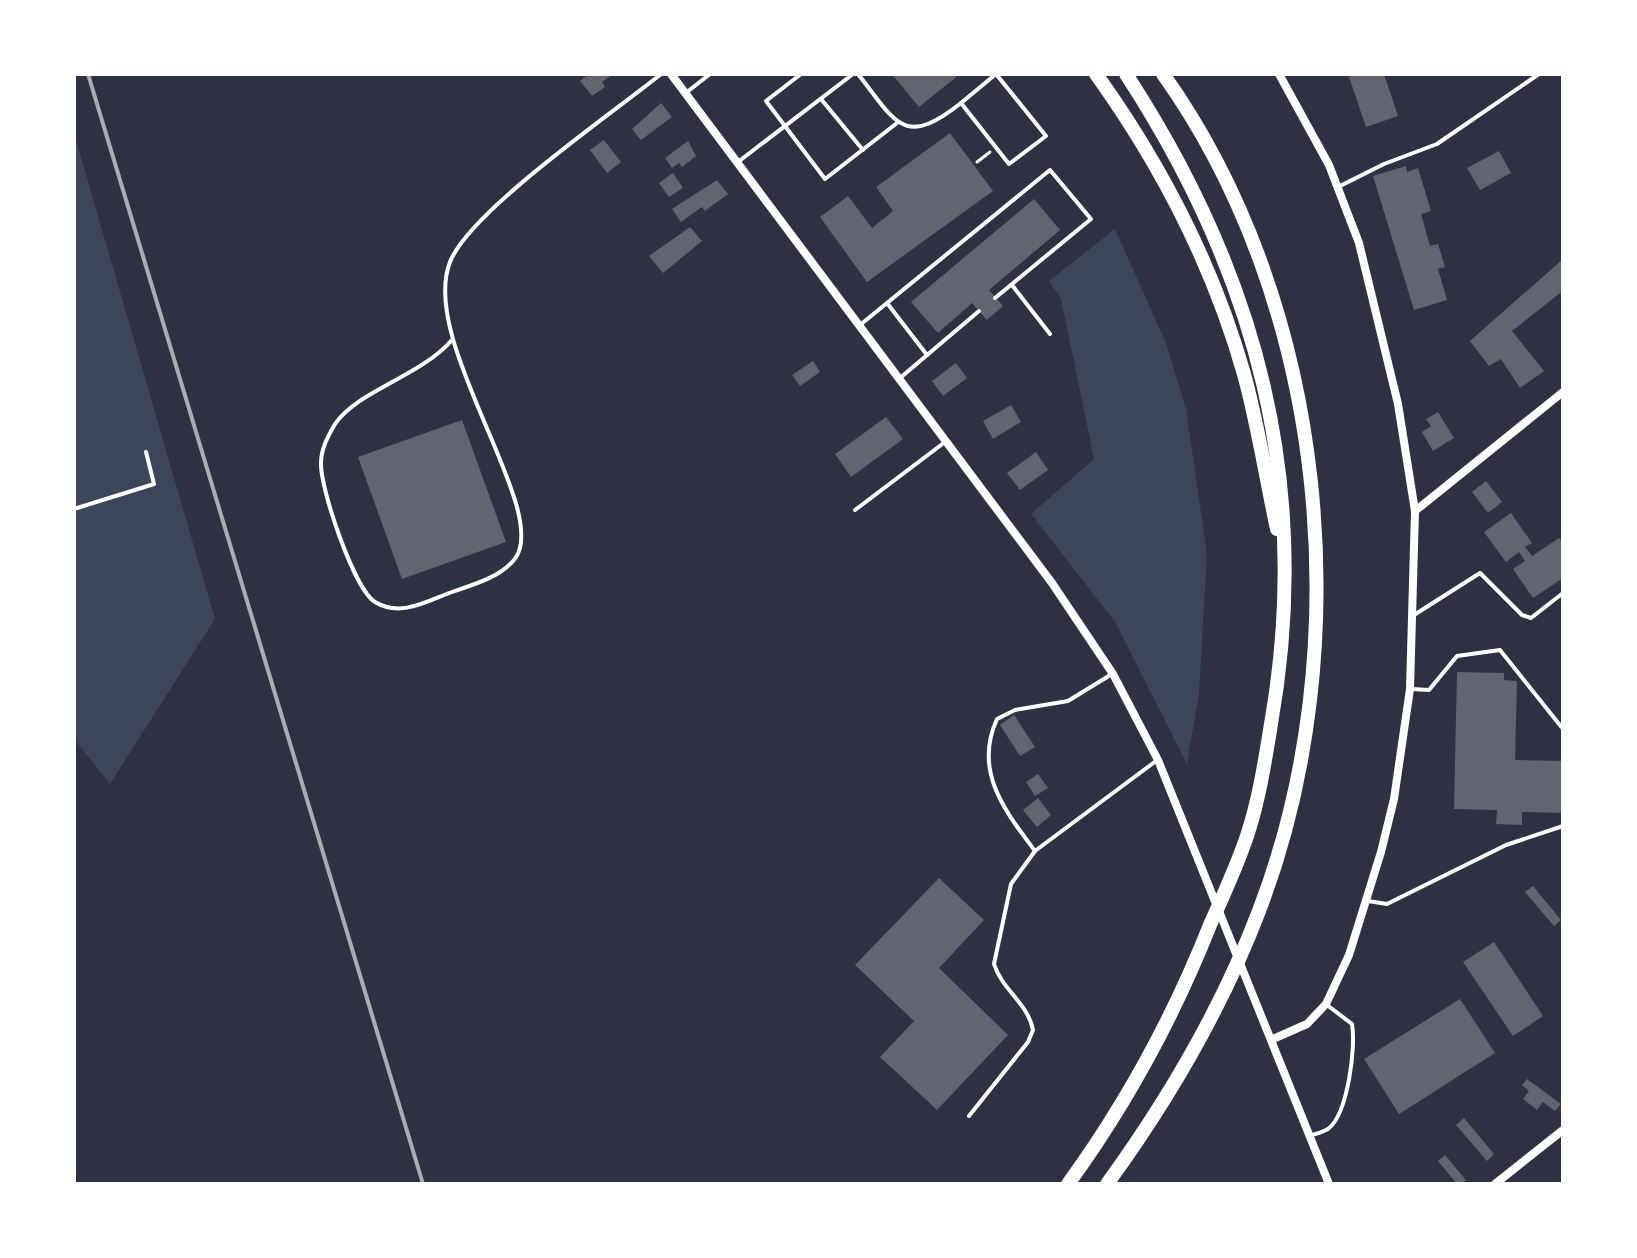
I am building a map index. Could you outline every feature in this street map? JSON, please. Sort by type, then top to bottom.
[{"type":"highway","points":[[1096,74],[1139,133],[1179,206],[1213,285],[1244,375],[1288,576]]},
{"type":"highway","points":[[1068,1184],[1149,1062],[1186,985],[1247,835],[1260,788],[1280,675],[1288,576],[1282,490],[1272,429],[1250,335],[1229,270],[1190,179],[1126,74]]},
{"type":"highway","points":[[1163,74],[1195,118]]},
{"type":"highway","points":[[1107,1184],[1190,1057],[1260,910],[1297,783],[1312,686],[1318,587],[1312,489],[1297,391],[1271,295],[1235,203],[1176,74]]},
{"type":"street","points":[[671,74],[947,440],[1061,596],[1113,674],[1158,760],[1329,1184]]},
{"type":"street","points":[[1273,1039],[1307,1024],[1326,1004],[1368,901],[1394,799],[1410,689],[1415,511],[1381,325],[1359,243],[1338,187],[1279,74]]},
{"type":"street","points":[[1415,511],[1563,392]]},
{"type":"street","points":[[1495,1184],[1563,1130]]},
{"type":"lane","points":[[452,340],[418,369],[353,406],[338,419],[323,449],[321,473],[325,492],[357,578],[374,601],[388,607],[415,607],[491,577],[505,569],[521,548],[522,527],[514,497],[452,340],[445,289],[449,264],[459,244],[527,180],[661,74]]},
{"type":"lane","points":[[686,93],[710,74]]},
{"type":"lane","points":[[801,74],[766,101],[825,179],[897,123]]},
{"type":"lane","points":[[738,162],[855,74],[897,123],[922,128],[937,122],[996,74],[1046,136],[1009,164],[961,103]]},
{"type":"lane","points":[[1338,187],[1384,164],[1437,144],[1539,74]]},
{"type":"lane","points":[[821,99],[863,150]]},
{"type":"lane","points":[[860,325],[1050,170],[1091,219],[995,298]]},
{"type":"lane","points":[[1012,285],[1050,334]]},
{"type":"lane","points":[[887,303],[927,355]]},
{"type":"lane","points":[[900,378],[979,311]]},
{"type":"lane","points":[[855,510],[947,440]]},
{"type":"lane","points":[[74,509],[154,484],[146,452]]},
{"type":"lane","points":[[1414,615],[1480,573],[1522,615],[1531,618],[1563,593]]},
{"type":"lane","points":[[1410,689],[1429,690],[1457,656],[1500,650],[1563,729]]},
{"type":"lane","points":[[1035,851],[995,793],[991,778],[992,729],[997,719],[1007,712],[1068,701],[1113,674]]},
{"type":"lane","points":[[969,1116],[1028,1042],[1033,1030],[1024,1007],[998,976],[994,964],[1011,884],[1035,851],[1158,760]]},
{"type":"lane","points":[[1368,901],[1387,904],[1506,845],[1563,826]]},
{"type":"lane","points":[[1310,1136],[1330,1128],[1341,1111],[1355,1043],[1352,1024],[1326,1004]]},
{"type":"path","points":[[977,162],[996,148]]},
{"type":"shaded area","points":[[74,133],[215,619],[110,784],[74,739]]},
{"type":"shaded area","points":[[1115,229],[1166,343],[1186,409],[1207,554],[1199,694],[1187,764],[1115,622],[1031,514],[1094,459],[1061,299],[1049,281]]},
{"type":"building","points":[[589,74],[613,74],[602,82],[605,87],[592,96],[580,81]]},
{"type":"building","points":[[892,74],[960,74],[919,107]]},
{"type":"building","points":[[1348,74],[1384,74],[1398,116],[1366,127]]},
{"type":"building","points":[[661,103],[672,117],[641,140],[632,129]]},
{"type":"building","points":[[950,133],[993,191],[867,282],[820,217],[848,196],[872,228],[893,211],[876,187]]},
{"type":"building","points":[[604,140],[621,162],[607,173],[590,150]]},
{"type":"building","points":[[688,141],[696,156],[682,167],[679,163],[672,168],[665,158]]},
{"type":"building","points":[[1499,151],[1511,173],[1480,190],[1467,168]]},
{"type":"building","points":[[1406,166],[1407,172],[1418,168],[1431,211],[1421,214],[1430,246],[1438,244],[1445,267],[1438,269],[1447,300],[1414,310],[1373,176]]},
{"type":"building","points":[[673,173],[683,188],[669,197],[659,183]]},
{"type":"building","points":[[717,180],[728,194],[705,211],[702,207],[681,222],[672,209]]},
{"type":"building","points":[[1034,199],[1060,230],[989,290],[1003,306],[987,320],[972,303],[938,333],[911,302]]},
{"type":"building","points":[[690,227],[702,241],[663,273],[649,256]]},
{"type":"building","points":[[1563,259],[1563,296],[1560,293],[1512,331],[1544,371],[1520,388],[1501,359],[1489,366],[1470,341]]},
{"type":"building","points":[[813,361],[820,372],[800,386],[792,375]]},
{"type":"building","points":[[956,363],[967,378],[943,396],[932,381]]},
{"type":"building","points":[[1011,405],[1021,422],[993,439],[983,421]]},
{"type":"building","points":[[1438,412],[1454,438],[1433,451],[1422,432],[1431,426],[1426,419]]},
{"type":"building","points":[[886,417],[903,439],[851,477],[835,454]]},
{"type":"building","points":[[462,420],[506,542],[402,579],[358,457]]},
{"type":"building","points":[[1036,452],[1048,470],[1020,490],[1007,473]]},
{"type":"building","points":[[1486,481],[1502,502],[1488,513],[1472,492]]},
{"type":"building","points":[[1511,513],[1532,543],[1525,547],[1532,556],[1559,538],[1563,543],[1563,578],[1533,598],[1513,569],[1525,561],[1519,552],[1506,562],[1484,532]]},
{"type":"building","points":[[1457,672],[1504,673],[1504,680],[1517,681],[1515,760],[1563,761],[1563,813],[1522,812],[1522,825],[1496,824],[1497,810],[1454,809]]},
{"type":"building","points":[[1014,715],[1035,747],[1020,756],[1000,725]]},
{"type":"building","points":[[1038,774],[1048,788],[1035,796],[1026,782]]},
{"type":"building","points":[[1038,798],[1051,815],[1037,827],[1023,810]]},
{"type":"building","points":[[939,878],[984,920],[939,968],[1008,1035],[937,1110],[880,1057],[914,1021],[855,965]]},
{"type":"building","points":[[1533,886],[1561,920],[1554,926],[1525,892]]},
{"type":"building","points":[[1494,942],[1543,1016],[1513,1036],[1463,962]]},
{"type":"building","points":[[1460,999],[1495,1053],[1399,1114],[1364,1059]]},
{"type":"building","points":[[1527,1079],[1561,1104],[1555,1111],[1543,1102],[1537,1110],[1523,1099],[1529,1091],[1522,1085]]},
{"type":"building","points":[[1464,1118],[1494,1154],[1487,1161],[1456,1125]]},
{"type":"building","points":[[1445,1155],[1466,1180],[1461,1184],[1457,1184],[1438,1161]]},
{"type":"railway","points":[[88,74],[423,1184]]}]
